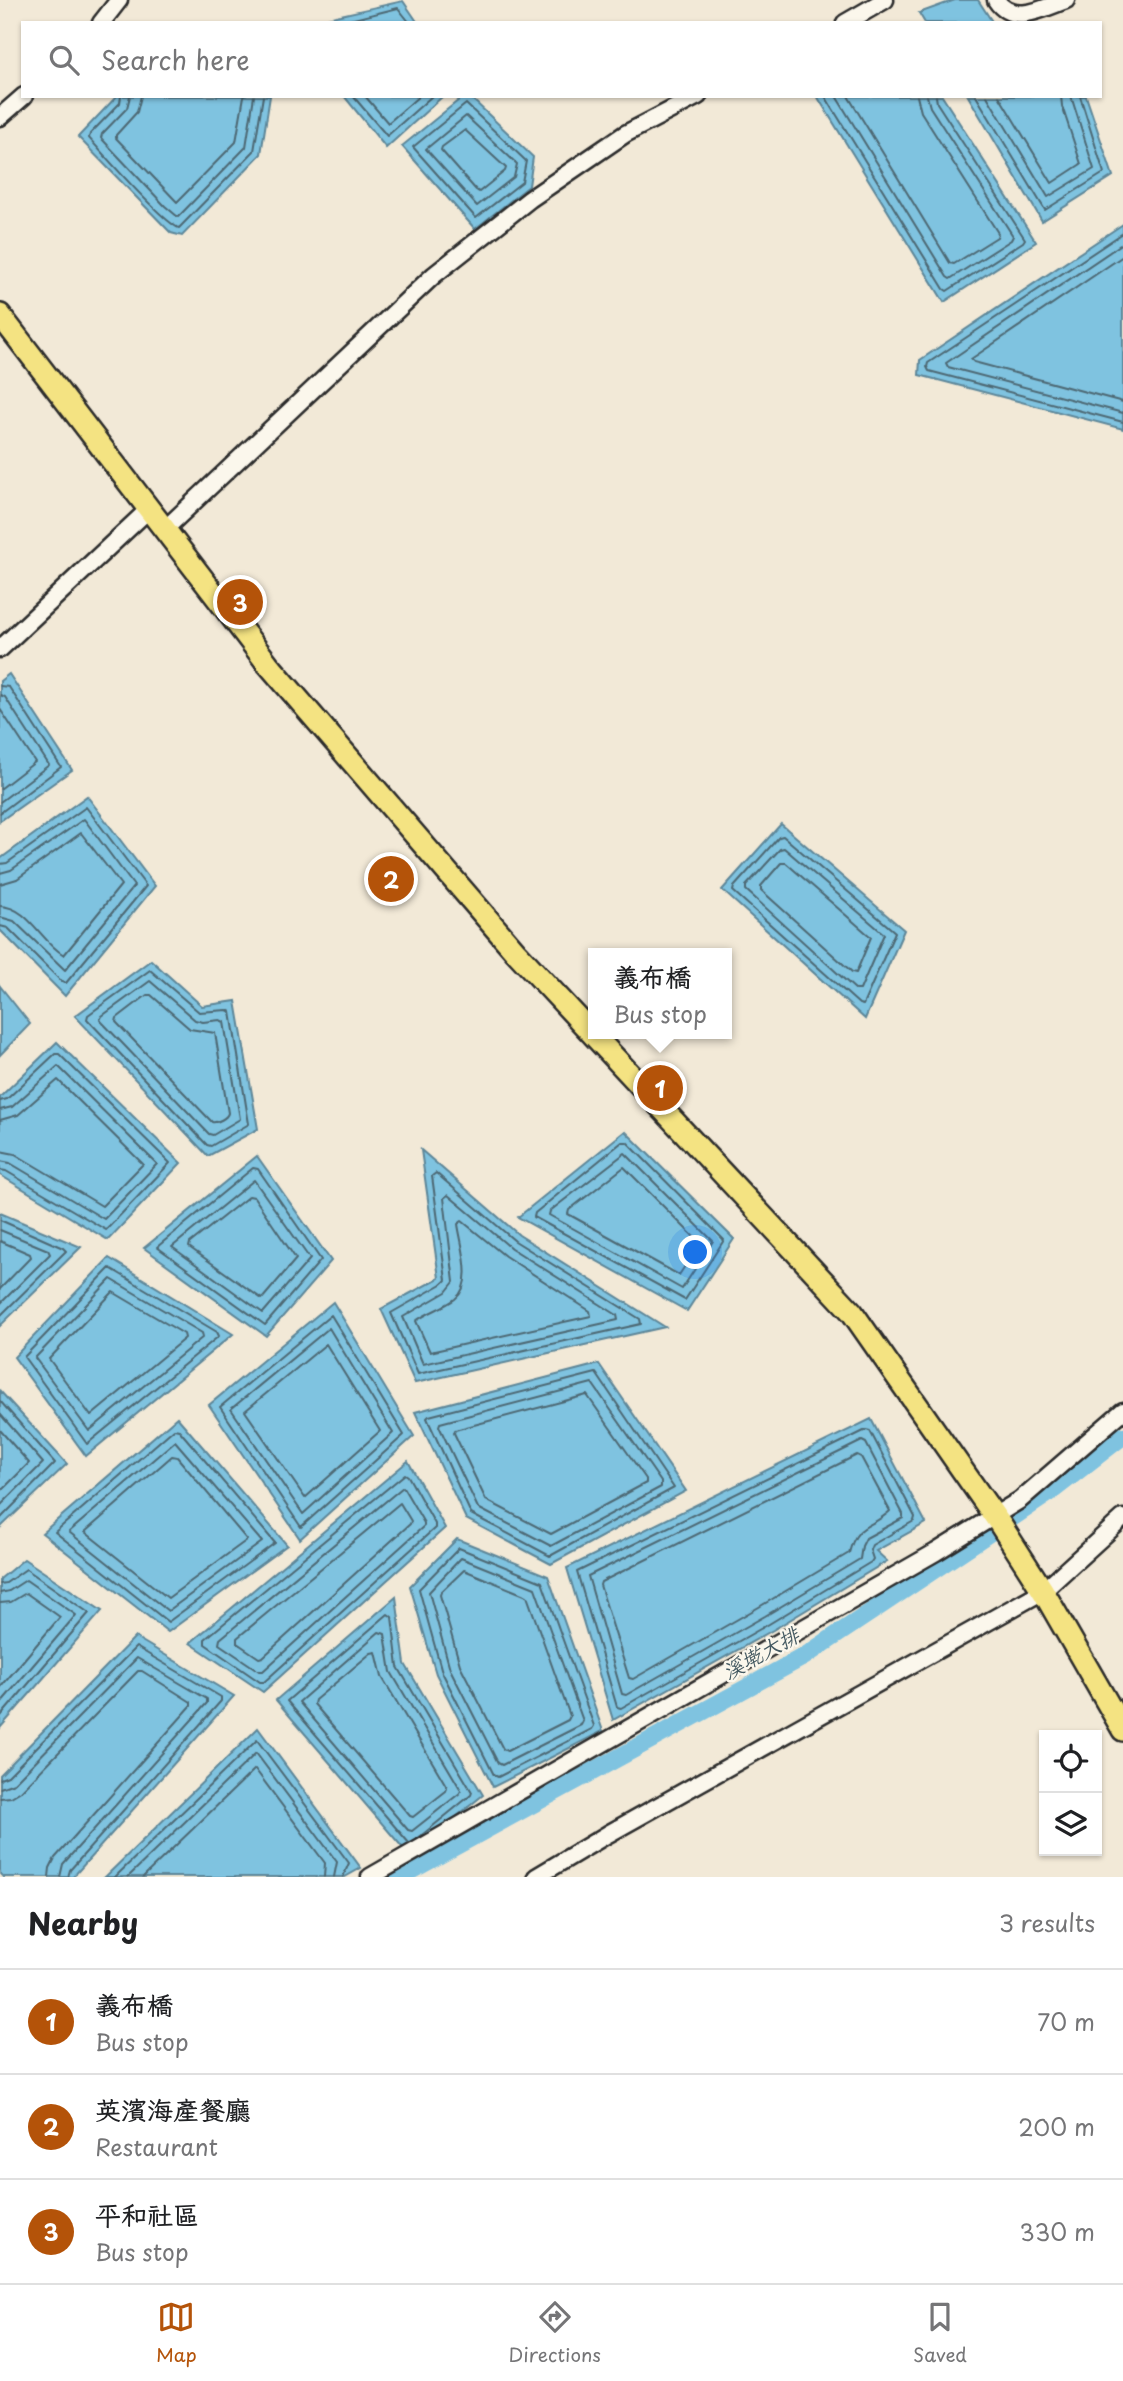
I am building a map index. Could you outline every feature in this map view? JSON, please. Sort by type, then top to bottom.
[{"type":"main road","points":[[0,315],[268,664],[516,952],[588,1029]]},
{"type":"main road","points":[[597,1039],[852,1312],[997,1520],[1040,1587],[1123,1730]]},
{"type":"street","points":[[103,21],[119,0]]},
{"type":"street","points":[[848,21],[885,0]]},
{"type":"street","points":[[996,0],[1013,15],[1032,12],[1066,0]]},
{"type":"street","points":[[0,117],[22,98]]},
{"type":"street","points":[[164,530],[433,275],[530,198],[625,134],[694,98]]},
{"type":"street","points":[[0,649],[148,510]]},
{"type":"street","points":[[370,1877],[936,1552],[997,1520],[1123,1411]]},
{"type":"street","points":[[536,1877],[1040,1587],[1123,1518]]},
{"type":"water","points":[[955,0],[978,0],[992,21],[924,21],[919,13]]},
{"type":"water","points":[[403,1],[417,21],[321,21]]},
{"type":"water","points":[[115,98],[270,98],[261,154],[182,236],[171,233],[78,137]]},
{"type":"water","points":[[346,98],[441,98],[386,148]]},
{"type":"water","points":[[462,98],[471,98],[533,157],[529,186],[475,229],[402,146]]},
{"type":"water","points":[[818,98],[943,98],[1036,242],[944,302]]},
{"type":"water","points":[[969,98],[1087,98],[1113,176],[1042,221]]},
{"type":"water","points":[[1123,224],[1123,429],[919,375],[920,360]]},
{"type":"water","points":[[9,674],[72,770],[0,821],[0,681]]},
{"type":"water","points":[[87,796],[155,886],[65,996],[0,930],[0,859]]},
{"type":"water","points":[[781,824],[904,930],[865,1019],[722,890]]},
{"type":"water","points":[[151,960],[202,1006],[236,1001],[258,1129],[208,1156],[75,1016]]},
{"type":"water","points":[[0,986],[30,1024],[0,1055]]},
{"type":"water","points":[[57,1042],[181,1163],[108,1240],[0,1175],[0,1097]]},
{"type":"water","points":[[625,1131],[734,1239],[687,1311],[518,1217]]},
{"type":"water","points":[[421,1150],[519,1235],[665,1327],[415,1383],[381,1309],[439,1278]]},
{"type":"water","points":[[257,1156],[331,1261],[266,1336],[144,1248]]},
{"type":"water","points":[[0,1213],[81,1247],[0,1326]]},
{"type":"water","points":[[109,1258],[233,1334],[86,1456],[14,1357]]},
{"type":"water","points":[[333,1302],[414,1436],[300,1539],[209,1405]]},
{"type":"water","points":[[599,1364],[686,1491],[551,1564],[466,1519],[415,1412]]},
{"type":"water","points":[[0,1391],[67,1464],[0,1528]]},
{"type":"water","points":[[177,1417],[287,1545],[168,1632],[42,1533]]},
{"type":"water","points":[[871,1419],[926,1523],[876,1551],[887,1561],[773,1630],[613,1720],[567,1568]]},
{"type":"water","points":[[408,1461],[445,1528],[263,1692],[190,1643]]},
{"type":"water","points":[[457,1539],[548,1576],[603,1731],[493,1787],[436,1674],[410,1586]]},
{"type":"water","points":[[24,1559],[102,1611],[0,1728],[0,1579]]},
{"type":"water","points":[[396,1597],[405,1664],[483,1795],[409,1855],[276,1700]]},
{"type":"water","points":[[135,1637],[234,1696],[73,1877],[3,1877],[0,1874],[0,1775]]},
{"type":"water","points":[[258,1728],[361,1868],[345,1877],[105,1877]]},
{"type":"waterway","name":"溪墘大排","points":[[399,1877],[805,1656],[1052,1491],[1123,1436]]},
{"type":"place","name":"平和社區","points":[[240,602]]},
{"type":"place","name":"英濱海產餐廳","points":[[391,879]]},
{"type":"place","name":"義布橋","points":[[660,1088]]}]
